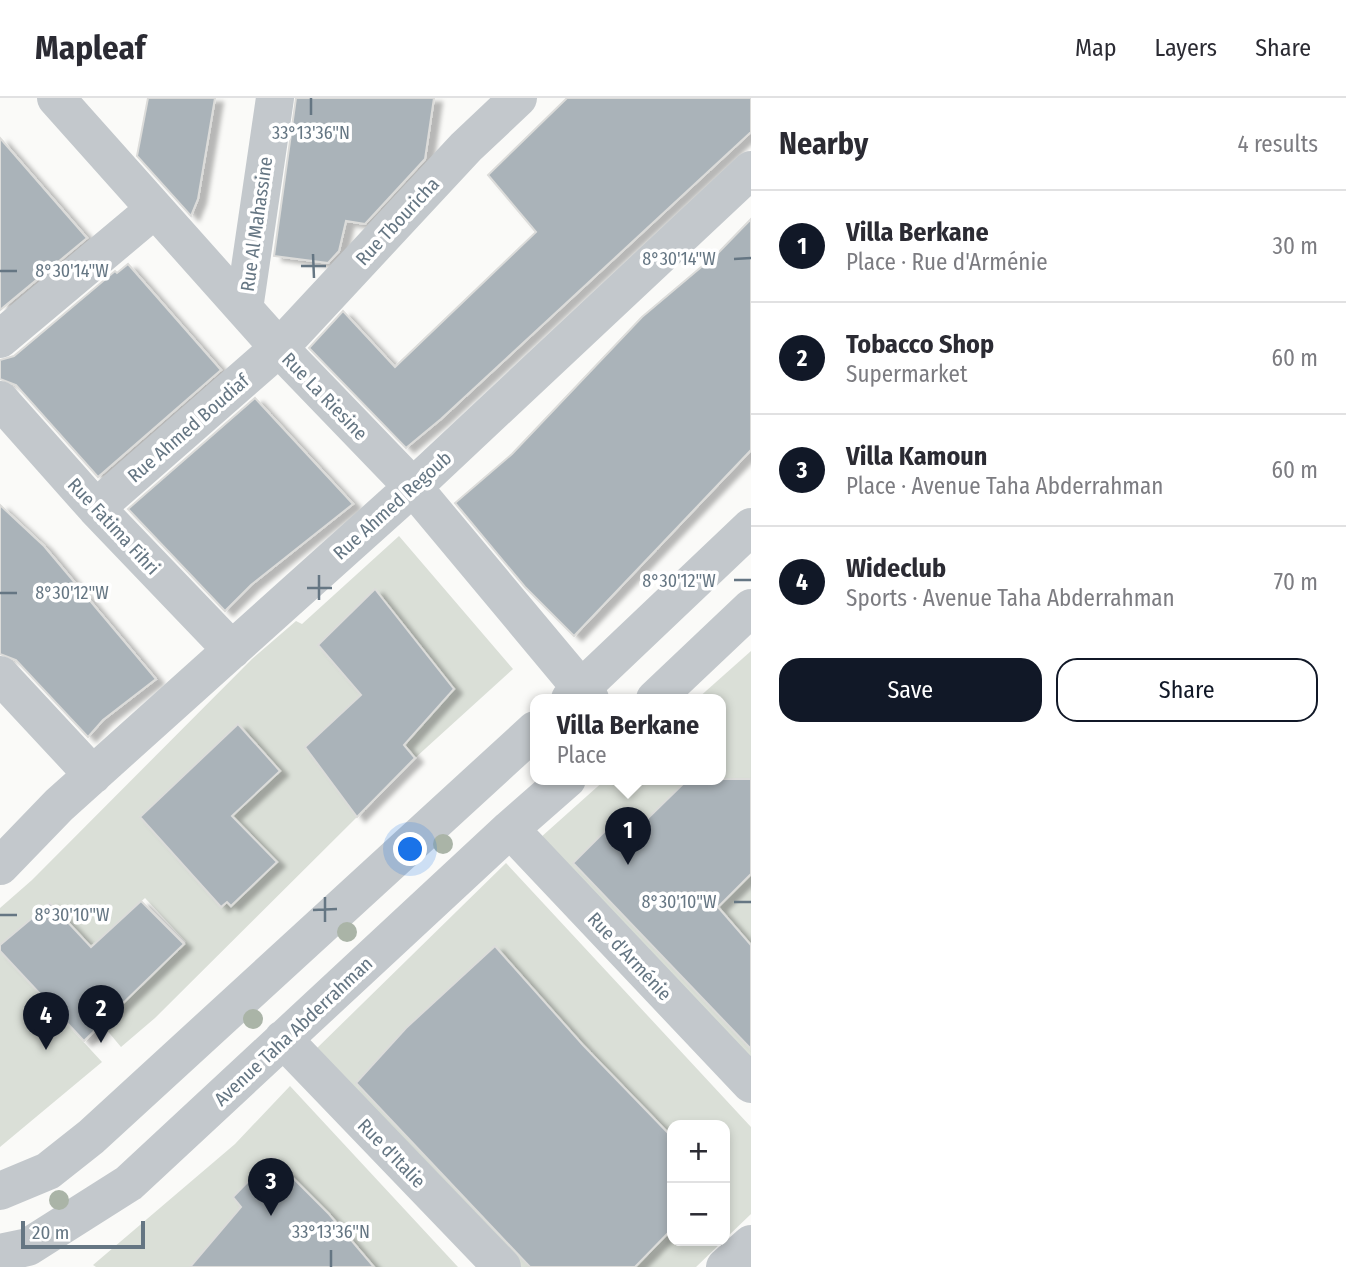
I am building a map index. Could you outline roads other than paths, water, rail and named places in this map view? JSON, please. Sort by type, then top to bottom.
[{"type":"street","name":"Rue La Riesine","points":[[56,98],[84,112],[155,209],[279,348],[413,487],[579,694]]},
{"type":"street","name":"Rue Al Mahassine","points":[[244,309],[275,98]]},
{"type":"street","points":[[466,147],[472,98]]},
{"type":"street","name":"Rue Tbouricha","points":[[279,348],[466,147],[518,98]]},
{"type":"street","name":"Rue Ahmed Regoub","points":[[0,866],[93,775],[413,487],[751,170]]},
{"type":"street","points":[[0,339],[155,209]]},
{"type":"street","name":"Rue Ahmed Boudiaf","points":[[96,508],[279,348]]},
{"type":"street","name":"Rue Fatima Fihri","points":[[0,400],[96,508],[232,650]]},
{"type":"street","points":[[581,694],[751,527]]},
{"type":"street","points":[[660,694],[751,608]]},
{"type":"street","points":[[0,675],[93,775]]},
{"type":"street","points":[[25,1256],[2,1191],[48,1171],[91,1136],[530,735]]},
{"type":"street","name":"Avenue Taha Abderrahman","points":[[25,1256],[129,1183],[510,828],[560,785]]},
{"type":"street","name":"Rue d'Arménie","points":[[510,828],[751,1084]]},
{"type":"street","name":"Rue d'Italie","points":[[283,1039],[502,1267]]},
{"type":"street","points":[[725,1267],[751,1244]]},
{"type":"place","name":"Villa Berkane","points":[[628,865]]},
{"type":"place","name":"Tobacco Shop","points":[[101,1043]]},
{"type":"place","name":"Wideclub","points":[[46,1050]]},
{"type":"place","name":"Villa Kamoun","points":[[271,1216]]}]
